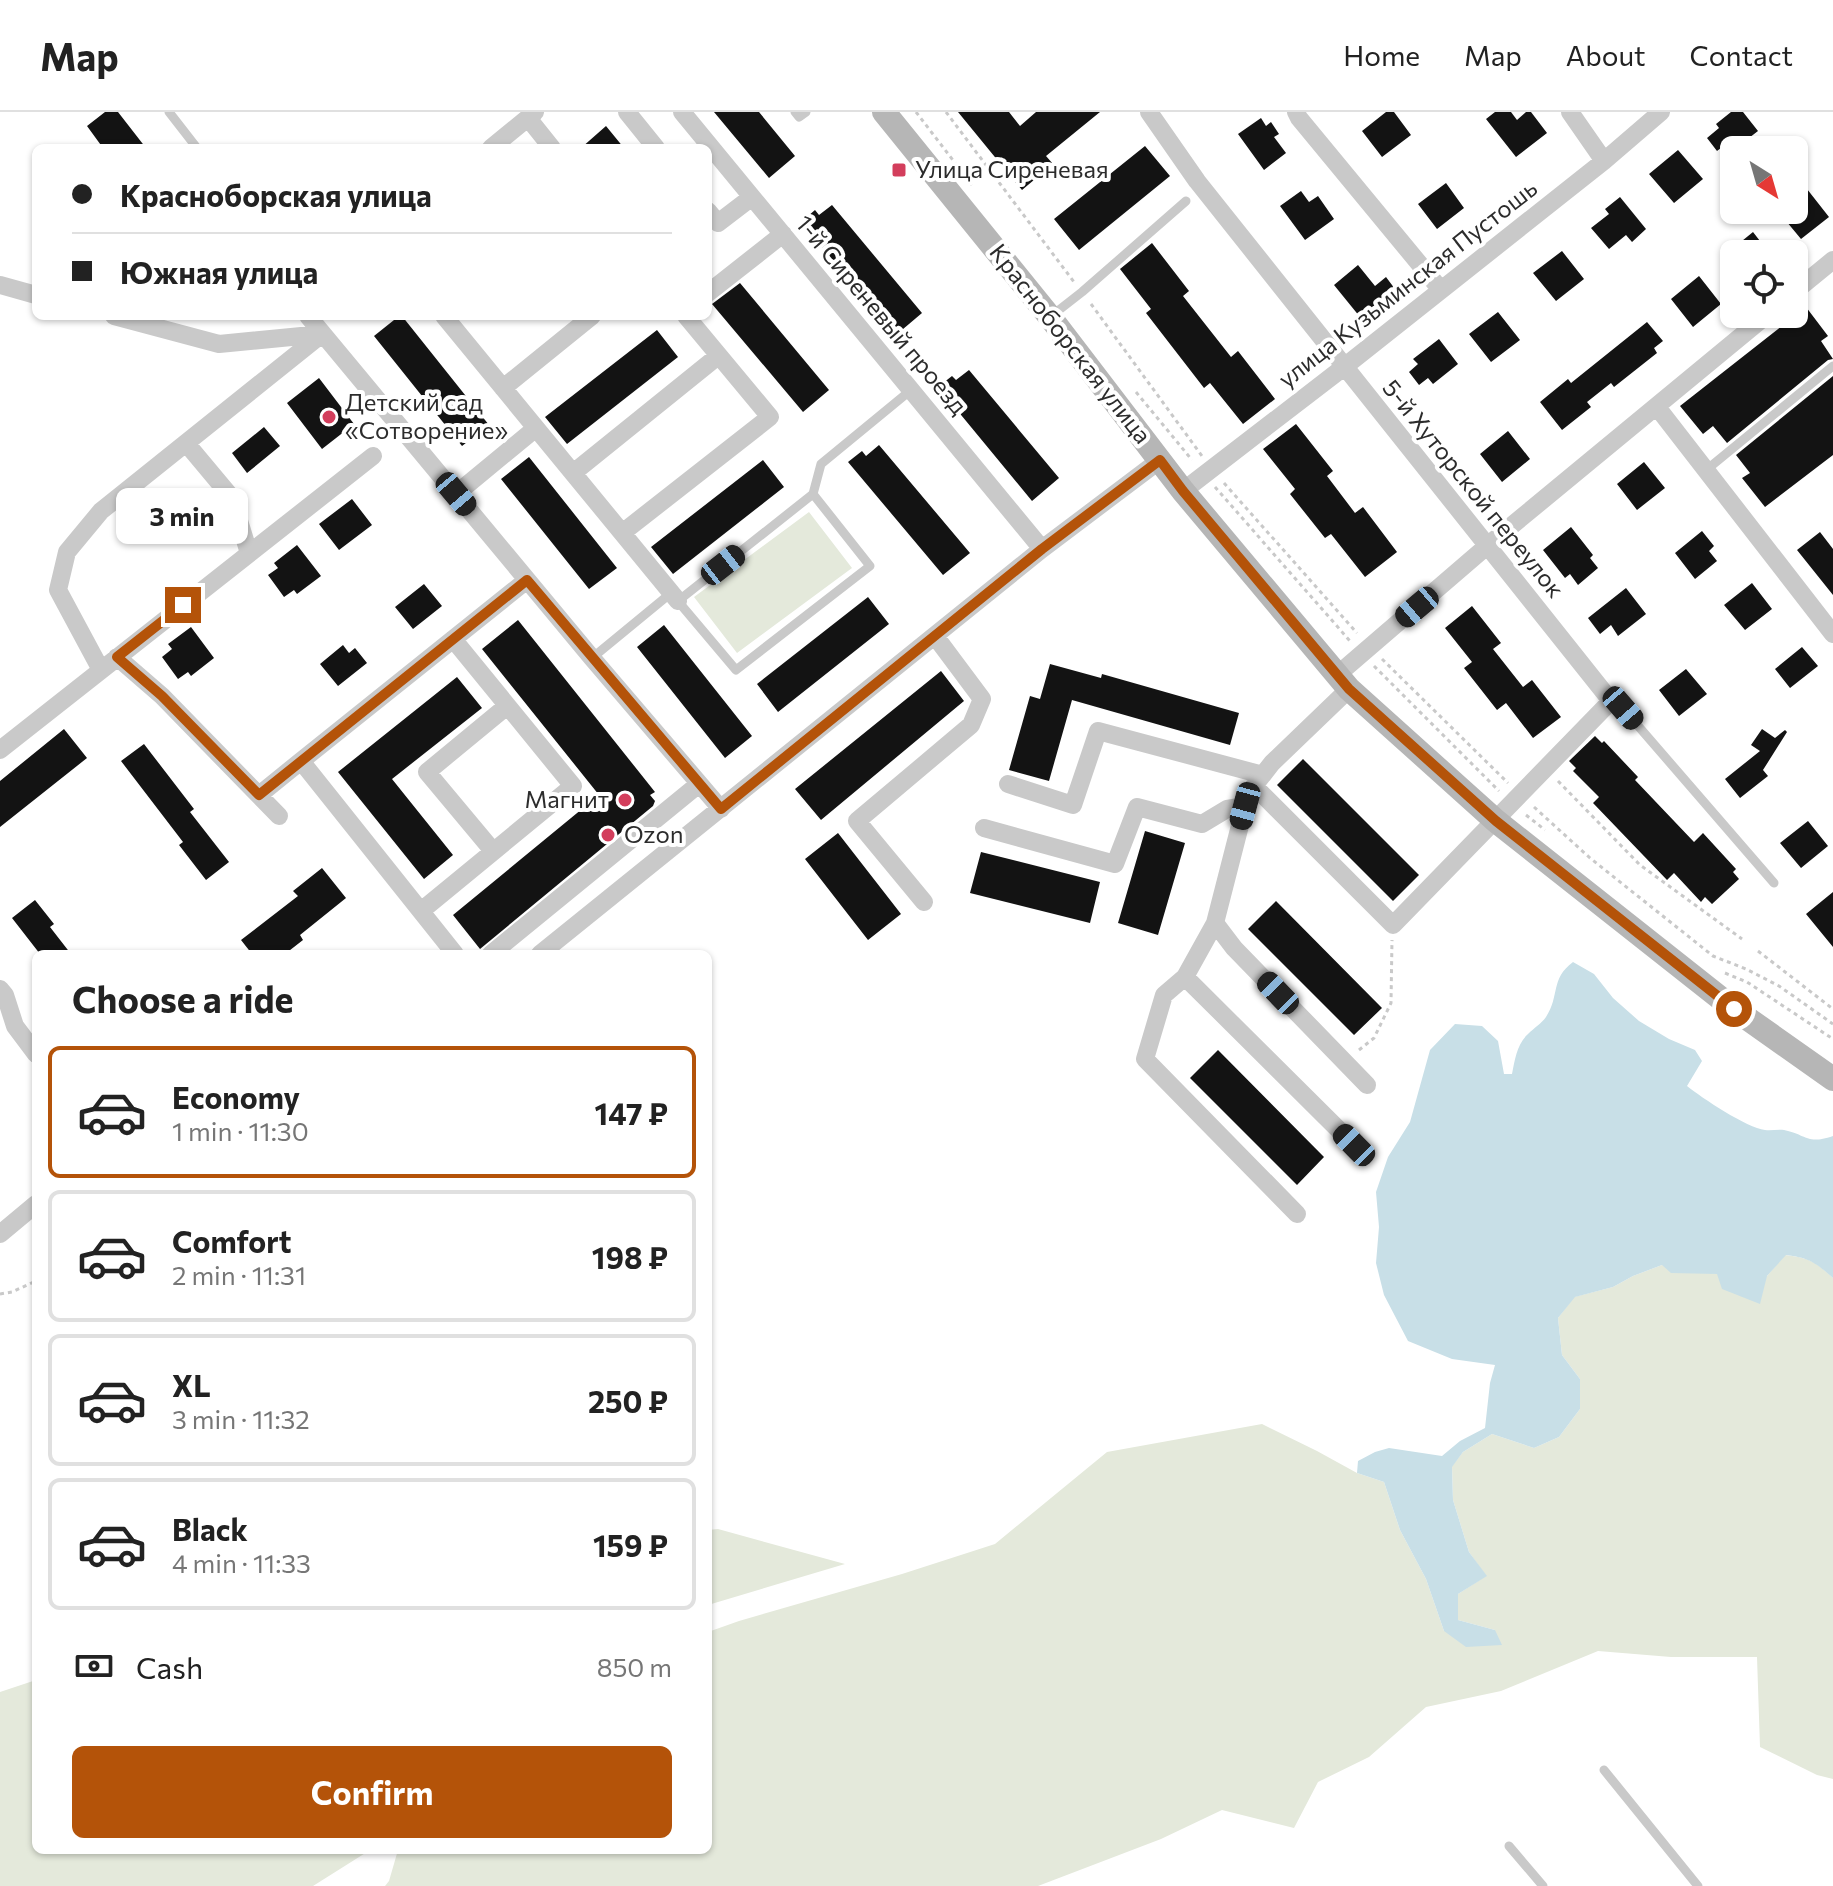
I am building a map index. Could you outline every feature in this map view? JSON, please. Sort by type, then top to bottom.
[{"type":"street","points":[[627,112],[653,144]]},
{"type":"street","name":"1-й Сиреневый проезд","points":[[682,112],[708,144]]},
{"type":"street","name":"Красноборская улица","points":[[884,112],[1050,317],[1183,491],[1342,682],[1509,807],[1734,1009],[1829,1070]]},
{"type":"street","name":"5-й Хуторской переулок","points":[[1149,112],[1197,181],[1616,703]]},
{"type":"street","points":[[1296,112],[1441,290]]},
{"type":"street","points":[[1570,112],[1604,161]]},
{"type":"street","name":"улица Кузьминская Пустошь","points":[[1183,491],[1604,161],[1661,112]]},
{"type":"street","points":[[496,144],[532,115],[550,144]]},
{"type":"street","name":"1-й Сиреневый проезд","points":[[712,148],[1042,549]]},
{"type":"street","points":[[712,216],[718,223],[752,197]]},
{"type":"street","points":[[712,290],[783,234]]},
{"type":"street","points":[[1808,281],[1833,260]]},
{"type":"street","points":[[0,285],[32,294]]},
{"type":"street","points":[[129,320],[219,344],[322,334]]},
{"type":"street","points":[[311,320],[721,809]]},
{"type":"street","points":[[453,320],[503,388],[678,601]]},
{"type":"street","points":[[503,388],[587,320]]},
{"type":"street","points":[[622,533],[770,417],[689,320]]},
{"type":"street","points":[[1297,1214],[1145,1059],[1164,995],[1185,977],[1215,923],[1245,806],[1272,763],[1366,650],[1751,328]]},
{"type":"street","points":[[101,670],[58,590],[67,552],[101,511],[322,334]]},
{"type":"street","points":[[573,473],[718,356]]},
{"type":"street","points":[[1657,407],[1833,634]]},
{"type":"street","points":[[456,494],[536,428]]},
{"type":"street","points":[[186,443],[232,498],[249,553]]},
{"type":"street","points":[[0,750],[373,456]]},
{"type":"street","points":[[545,950],[1042,549],[1160,460]]},
{"type":"street","points":[[259,795],[527,580]]},
{"type":"street","points":[[924,902],[857,821],[971,725],[982,699],[935,636]]},
{"type":"street","points":[[421,911],[573,786],[453,639]]},
{"type":"street","points":[[117,657],[162,696],[279,816]]},
{"type":"street","points":[[1008,784],[1073,805],[1098,731],[1259,780],[1393,925],[1616,703]]},
{"type":"street","points":[[493,851],[427,772],[507,706]]},
{"type":"street","points":[[301,761],[452,950]]},
{"type":"street","points":[[496,950],[699,784]]},
{"type":"street","points":[[984,828],[1115,864],[1137,807],[1202,824],[1227,809],[1245,806]]},
{"type":"street","points":[[1215,923],[1234,948],[1367,1085]]},
{"type":"street","points":[[1185,977],[1354,1145]]},
{"type":"street","points":[[0,989],[15,1026],[32,1049]]},
{"type":"street","points":[[0,1234],[32,1207]]},
{"type":"lane","points":[[169,112],[194,144]]},
{"type":"lane","points":[[795,112],[799,117],[806,112]]},
{"type":"lane","points":[[1050,317],[1186,201]]},
{"type":"lane","points":[[1705,471],[1833,366]]},
{"type":"lane","points":[[678,601],[813,494],[821,464],[911,390]]},
{"type":"lane","points":[[592,658],[671,593],[736,670],[870,566],[813,494]]},
{"type":"lane","name":"5-й Хуторской переулок","points":[[1616,703],[1774,883]]},
{"type":"lane","points":[[1604,1770],[1698,1886]]},
{"type":"lane","points":[[1509,1846],[1543,1886]]},
{"type":"path","points":[[916,112],[972,184]]},
{"type":"path","points":[[946,112],[1082,292],[1208,472],[1509,807],[1590,858],[1713,956],[1779,986],[1833,1024]]},
{"type":"path","points":[[1134,390],[1509,807],[1543,829]]},
{"type":"path","points":[[1552,775],[1640,865],[1742,939]]},
{"type":"path","points":[[1357,1052],[1374,1038],[1391,1003],[1393,925]]},
{"type":"path","points":[[1758,951],[1833,1009]]},
{"type":"path","points":[[1723,973],[1747,982],[1833,1039]]},
{"type":"path","points":[[0,1294],[32,1283]]},
{"type":"shaded area","points":[[809,512],[852,568],[737,653],[694,597]]},
{"type":"shaded area","points":[[1785,1255],[1811,1261],[1833,1278],[1833,1779],[1817,1775],[1760,1747],[1757,1657],[1671,1657],[1598,1651],[1501,1691],[1426,1707],[1369,1757],[1318,1782],[1294,1828],[1222,1810],[1161,1839],[1038,1886],[385,1886],[397,1854],[712,1854],[712,1631],[995,1544],[1107,1452],[1262,1424],[1357,1473],[1384,1482],[1400,1530],[1426,1579],[1444,1631],[1495,1630],[1458,1620],[1458,1594],[1486,1576],[1469,1552],[1453,1500],[1452,1466],[1463,1452],[1492,1434],[1534,1448],[1559,1437],[1580,1409],[1580,1379],[1562,1355],[1558,1318],[1574,1297],[1613,1287],[1662,1265],[1717,1274],[1767,1276]]},
{"type":"shaded area","points":[[718,1529],[845,1564],[712,1604],[712,1530]]},
{"type":"shaded area","points":[[32,1681],[32,1854],[364,1854],[313,1886],[0,1886],[0,1692]]},
{"type":"water","points":[[1573,962],[1594,974],[1613,998],[1639,1021],[1695,1050],[1702,1061],[1687,1086],[1703,1098],[1757,1128],[1784,1130],[1812,1139],[1833,1136],[1833,1278],[1811,1262],[1786,1255],[1767,1276],[1760,1304],[1722,1289],[1717,1274],[1671,1273],[1662,1265],[1613,1287],[1575,1297],[1558,1318],[1562,1355],[1580,1379],[1580,1409],[1559,1437],[1534,1448],[1492,1434],[1463,1452],[1452,1467],[1453,1500],[1469,1552],[1487,1576],[1458,1594],[1458,1620],[1495,1630],[1502,1645],[1466,1647],[1444,1631],[1426,1579],[1400,1530],[1384,1482],[1357,1473],[1358,1461],[1389,1448],[1442,1456],[1460,1441],[1485,1428],[1495,1365],[1452,1359],[1408,1341],[1384,1295],[1376,1263],[1379,1227],[1376,1192],[1388,1157],[1410,1122],[1430,1050],[1455,1024],[1482,1026],[1498,1041],[1504,1074],[1512,1074],[1521,1042],[1546,1017],[1558,981]]},
{"type":"building","points":[[105,112],[118,112],[143,144],[100,144],[87,126]]},
{"type":"building","points":[[714,112],[759,112],[795,156],[769,178]]},
{"type":"building","points":[[958,112],[1009,112],[1020,126],[1036,112],[1100,112],[1046,156],[1053,164],[1022,190]]},
{"type":"building","points":[[1386,112],[1394,112],[1411,135],[1382,157],[1362,131]]},
{"type":"building","points":[[1495,112],[1511,112],[1517,120],[1526,112],[1531,112],[1547,133],[1516,157],[1486,119]]},
{"type":"building","points":[[1731,112],[1743,112],[1758,131],[1752,136],[1720,136],[1720,149],[1717,151],[1707,138],[1719,128],[1716,124]]},
{"type":"building","points":[[1261,118],[1266,126],[1271,122],[1279,134],[1274,137],[1286,153],[1264,170],[1238,134]]},
{"type":"building","points":[[606,126],[621,144],[586,144]]},
{"type":"building","points":[[1145,146],[1170,176],[1079,250],[1054,219]]},
{"type":"building","points":[[1678,150],[1703,179],[1674,203],[1649,174]]},
{"type":"building","points":[[1446,183],[1464,208],[1437,229],[1418,204]]},
{"type":"building","points":[[1808,190],[1829,217],[1801,239],[1789,224],[1808,224]]},
{"type":"building","points":[[1301,191],[1309,202],[1318,196],[1334,219],[1305,240],[1280,206]]},
{"type":"building","points":[[1620,197],[1646,229],[1632,242],[1626,235],[1609,249],[1591,228],[1609,214],[1605,209]]},
{"type":"building","points":[[832,205],[922,313],[896,335],[801,222],[815,210],[819,215]]},
{"type":"building","points":[[1753,232],[1759,240],[1743,240]]},
{"type":"building","points":[[1152,243],[1189,291],[1183,296],[1231,357],[1238,351],[1275,399],[1243,424],[1210,383],[1204,388],[1146,313],[1151,309],[1120,269]]},
{"type":"building","points":[[1562,251],[1584,279],[1556,301],[1533,273]]},
{"type":"building","points":[[1358,265],[1375,286],[1386,277],[1395,289],[1360,317],[1334,285]]},
{"type":"building","points":[[1699,276],[1720,305],[1693,327],[1671,299]]},
{"type":"building","points":[[740,283],[829,390],[803,412],[712,304]]},
{"type":"building","points":[[1808,310],[1828,336],[1821,341],[1833,359],[1727,443],[1713,426],[1703,434],[1680,406],[1779,328],[1808,328]]},
{"type":"building","points":[[1498,312],[1520,340],[1491,362],[1469,334]]},
{"type":"building","points":[[394,320],[405,320],[489,425],[462,446],[374,336]]},
{"type":"building","points":[[1647,322],[1663,341],[1654,348],[1657,353],[1614,387],[1611,383],[1587,402],[1591,407],[1562,430],[1540,402],[1568,379],[1571,383]]},
{"type":"building","points":[[657,330],[678,357],[567,444],[545,417]]},
{"type":"building","points":[[1439,339],[1458,364],[1433,384],[1428,378],[1419,385],[1409,372],[1418,364],[1413,359]]},
{"type":"building","points":[[969,370],[1059,478],[1032,501],[938,387],[952,376],[956,380]]},
{"type":"building","points":[[1833,376],[1833,455],[1765,507],[1742,478],[1750,473],[1736,455]]},
{"type":"building","points":[[319,378],[354,424],[322,449],[287,403]]},
{"type":"building","points":[[1296,424],[1333,471],[1327,476],[1355,513],[1363,507],[1397,552],[1365,577],[1331,534],[1325,538],[1290,494],[1295,489],[1263,449]]},
{"type":"building","points":[[264,427],[280,446],[247,473],[232,453]]},
{"type":"building","points":[[1508,431],[1530,459],[1502,482],[1480,454]]},
{"type":"building","points":[[879,445],[970,553],[943,575],[848,462],[862,451],[866,456]]},
{"type":"building","points":[[529,457],[617,568],[589,589],[501,479]]},
{"type":"building","points":[[763,460],[784,487],[673,574],[651,547]]},
{"type":"building","points":[[1644,462],[1665,488],[1637,510],[1617,484]]},
{"type":"building","points":[[352,499],[372,525],[339,550],[319,524]]},
{"type":"building","points":[[1571,527],[1593,555],[1590,558],[1598,568],[1578,585],[1570,574],[1565,578],[1543,550]]},
{"type":"building","points":[[1702,531],[1714,546],[1709,551],[1717,561],[1695,579],[1675,553]]},
{"type":"building","points":[[1820,532],[1833,549],[1833,595],[1797,550]]},
{"type":"building","points":[[297,545],[321,576],[297,594],[294,590],[284,597],[268,575],[278,568],[274,563]]},
{"type":"building","points":[[1752,583],[1772,609],[1745,630],[1724,605]]},
{"type":"building","points":[[424,584],[442,606],[413,629],[395,607]]},
{"type":"building","points":[[1626,588],[1646,614],[1618,636],[1611,625],[1600,634],[1588,618]]},
{"type":"building","points":[[868,597],[889,624],[778,712],[757,684]]},
{"type":"building","points":[[1472,606],[1501,643],[1493,649],[1523,687],[1532,680],[1561,717],[1533,738],[1506,703],[1497,710],[1464,668],[1472,662],[1445,628]]},
{"type":"building","points":[[518,620],[655,792],[650,795],[655,801],[653,806],[480,949],[453,915],[599,795],[482,649]]},
{"type":"building","points":[[664,625],[752,736],[725,758],[637,647]]},
{"type":"building","points":[[191,627],[214,658],[191,676],[188,672],[178,679],[162,657],[172,649],[168,644]]},
{"type":"building","points":[[343,645],[349,653],[355,648],[367,663],[338,686],[320,664]]},
{"type":"building","points":[[1802,647],[1818,666],[1790,688],[1775,669]]},
{"type":"building","points":[[1050,664],[1101,678],[1102,674],[1239,713],[1230,745],[1072,700],[1049,781],[1009,770],[1030,696],[1040,699]]},
{"type":"building","points":[[1686,669],[1707,694],[1679,716],[1659,690]]},
{"type":"building","points":[[941,671],[964,701],[821,820],[795,789]]},
{"type":"building","points":[[457,677],[482,708],[392,779],[453,855],[424,879],[338,772]]},
{"type":"building","points":[[64,729],[87,758],[0,827],[0,781]]},
{"type":"building","points":[[1762,729],[1775,738],[1785,730],[1787,732],[1763,770],[1768,776],[1740,798],[1725,779],[1760,751],[1751,745]]},
{"type":"building","points":[[1595,736],[1602,743],[1604,741],[1638,777],[1635,780],[1694,842],[1703,833],[1736,869],[1733,872],[1739,879],[1712,904],[1705,897],[1701,902],[1674,873],[1667,880],[1593,803],[1599,797],[1573,771],[1576,768],[1569,761]]},
{"type":"building","points":[[144,744],[194,809],[190,812],[229,862],[206,880],[179,845],[183,842],[121,761]]},
{"type":"building","points":[[1303,759],[1419,875],[1393,901],[1277,785]]},
{"type":"building","points":[[1808,821],[1828,846],[1801,868],[1780,843]]},
{"type":"building","points":[[1145,831],[1185,843],[1158,935],[1118,923]]},
{"type":"building","points":[[838,833],[901,914],[868,940],[805,859]]},
{"type":"building","points":[[981,852],[1100,882],[1090,923],[970,893]]},
{"type":"building","points":[[322,868],[346,898],[300,935],[303,940],[290,950],[249,950],[241,940],[298,896],[293,891]]},
{"type":"building","points":[[1833,892],[1833,947],[1806,914]]},
{"type":"building","points":[[35,900],[54,924],[50,927],[68,950],[37,950],[12,918]]},
{"type":"building","points":[[1276,901],[1382,1008],[1354,1035],[1248,929]]},
{"type":"building","points":[[1218,1050],[1324,1157],[1297,1185],[1190,1078]]},
{"type":"place","name":"Улица Сиреневая","points":[[899,170]]},
{"type":"place","name":"Детский сад «Сотворение»","points":[[329,417]]},
{"type":"place","name":"Магнит","points":[[625,800]]},
{"type":"place","name":"Ozon","points":[[608,835]]},
{"type":"route","points":[[183,605],[117,657],[162,696],[259,795],[527,580],[721,809],[1042,549],[1160,460],[1349,689],[1496,821],[1734,1009]]}]
